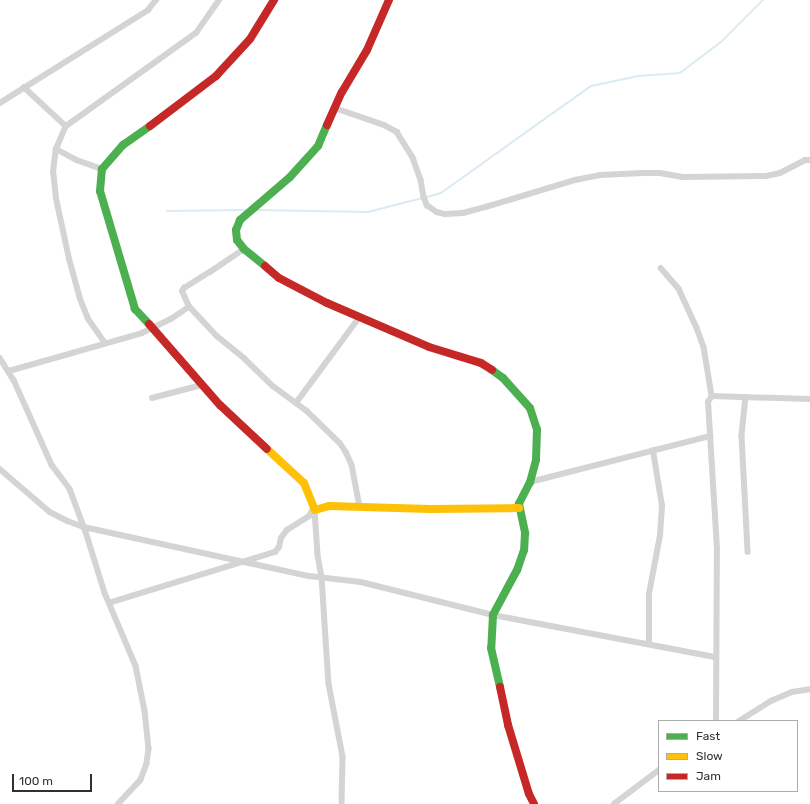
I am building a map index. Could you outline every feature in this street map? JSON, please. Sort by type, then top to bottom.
[{"type":"street","points":[[0,103],[148,10],[156,0]]},
{"type":"street","points":[[104,342],[88,319],[80,298],[69,259],[54,179],[53,160],[56,149],[66,126],[196,33],[219,0]]},
{"type":"street","points":[[274,0],[250,39],[216,76],[197,92],[123,145],[102,169],[100,192],[136,309],[202,385],[237,422],[304,483],[314,509],[318,555],[322,577],[329,684],[343,757],[342,804]]},
{"type":"street","points":[[389,0],[367,50],[342,92],[318,146],[290,177],[240,220],[236,230],[237,240],[244,249],[279,278],[359,318],[429,347],[481,363],[503,378],[530,408],[537,430],[536,460],[530,482],[519,508],[525,533],[524,550],[518,570],[493,615],[491,648],[496,676],[520,765],[534,804]]},
{"type":"street","points":[[24,87],[66,126]]},
{"type":"street","points":[[336,108],[397,132],[413,158],[421,180],[427,205],[437,212],[446,214],[479,209],[575,180],[600,175],[660,173],[682,177],[766,176],[780,173],[805,160],[810,160]]},
{"type":"street","points":[[56,149],[77,160],[102,169]]},
{"type":"street","points":[[244,249],[184,288],[182,291],[190,306],[217,336],[245,359],[273,386],[307,411],[346,452],[356,482],[360,507]]},
{"type":"street","points":[[661,268],[679,289],[697,328],[704,347],[712,396],[708,402],[717,549],[716,720]]},
{"type":"street","points":[[8,371],[104,342],[142,333],[190,306]]},
{"type":"street","points":[[296,403],[359,318]]},
{"type":"street","points":[[0,358],[8,371],[52,465],[70,489],[109,603],[136,666],[145,711],[150,749],[148,764],[141,780],[119,804]]},
{"type":"street","points":[[152,398],[202,385]]},
{"type":"street","points":[[712,396],[810,399]]},
{"type":"street","points":[[746,397],[742,436],[748,552]]},
{"type":"street","points":[[530,482],[710,436]]},
{"type":"street","points":[[649,644],[649,594],[660,535],[662,506],[653,451]]},
{"type":"street","points":[[0,469],[50,512],[68,522],[84,527],[322,577],[361,582],[493,615],[716,657]]},
{"type":"street","points":[[109,603],[274,552],[279,547],[281,538],[287,530],[309,516],[314,509],[329,506],[444,509],[519,508]]},
{"type":"street","points":[[741,720],[771,701],[792,692],[810,689]]},
{"type":"street","points":[[614,804],[658,771]]},
{"type":"waterway","points":[[427,197],[441,193],[591,86],[638,76],[680,73],[721,42],[763,0]]},
{"type":"waterway","points":[[256,210],[368,212],[423,198]]},
{"type":"waterway","points":[[167,211],[247,210]]},
{"type":"traffic: fast","points":[[265,266],[244,249],[237,240],[236,230],[240,220],[290,177],[318,146],[327,125]]},
{"type":"traffic: fast","points":[[149,324],[135,309],[100,191],[102,169],[123,145],[150,126]]},
{"type":"traffic: fast","points":[[492,370],[503,378],[530,408],[537,430],[536,460],[530,482],[519,504],[525,533],[524,550],[517,570],[493,615],[491,648],[500,687]]},
{"type":"traffic: slow","points":[[267,449],[304,483],[315,510],[329,506],[430,509],[519,508]]},
{"type":"traffic: jam","points":[[150,126],[216,76],[250,39],[274,0]]},
{"type":"traffic: jam","points":[[327,125],[342,92],[367,50],[389,0]]},
{"type":"traffic: jam","points":[[265,266],[279,278],[327,303],[429,347],[481,363],[492,370]]},
{"type":"traffic: jam","points":[[149,324],[220,405],[267,449]]},
{"type":"traffic: jam","points":[[500,687],[508,725],[529,794],[534,804]]}]
